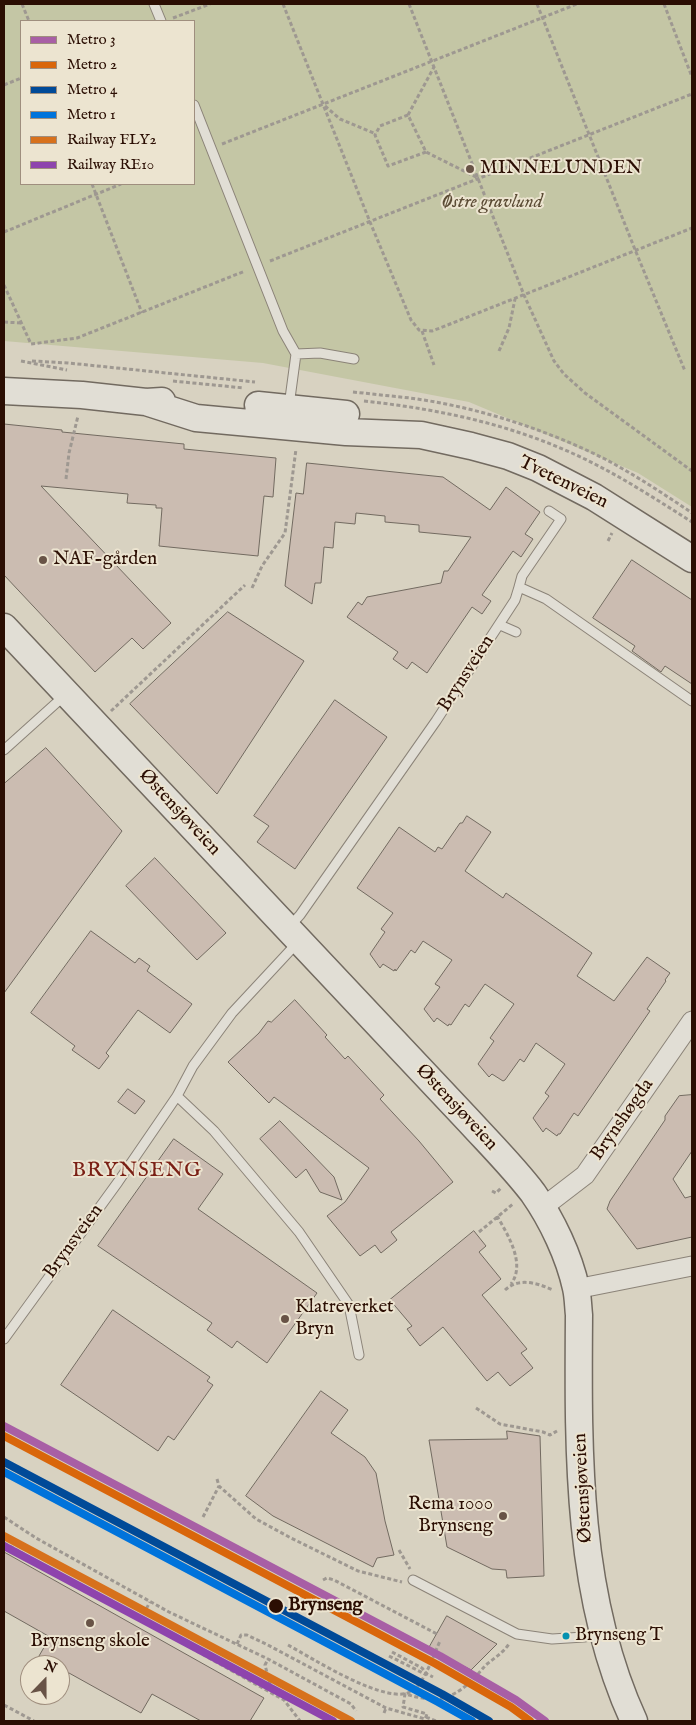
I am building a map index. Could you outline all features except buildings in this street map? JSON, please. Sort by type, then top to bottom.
[{"type":"main road","name":"Tvetenveien","points":[[4,377],[80,405]]},
{"type":"main road","name":"Tvetenveien","points":[[4,390],[80,405],[199,400],[380,418],[421,435],[499,454],[538,468],[601,501],[692,559]]},
{"type":"main road","name":"Tvetenveien","points":[[146,402],[196,418],[346,432],[421,435]]},
{"type":"main road","name":"Østensjøveien","points":[[4,627],[476,1128],[527,1186],[542,1208],[565,1253],[565,1289],[579,1315],[582,1498],[588,1556],[602,1634],[634,1721]]},
{"type":"street","name":"Brynshøgda","points":[[542,1208],[585,1175],[692,1021]]},
{"type":"street","points":[[565,1289],[692,1266]]},
{"type":"lane","points":[[154,4],[160,20]]},
{"type":"lane","points":[[195,108],[283,331],[296,354],[289,408]]},
{"type":"lane","points":[[296,354],[320,353],[354,359]]},
{"type":"lane","name":"Brynsveien","points":[[4,1339],[118,1182],[177,1096],[193,1066],[232,1012],[293,934],[300,915],[423,740],[500,625],[516,600],[522,576],[561,519],[549,510]]},
{"type":"lane","points":[[519,586],[546,599],[692,701]]},
{"type":"lane","points":[[500,625],[516,632]]},
{"type":"lane","points":[[4,750],[66,694]]},
{"type":"lane","points":[[177,1096],[214,1131],[299,1232],[349,1305],[359,1354]]},
{"type":"lane","points":[[413,1580],[517,1634],[552,1639],[602,1634]]},
{"type":"path","points":[[22,4],[29,20]]},
{"type":"path","points":[[168,20],[210,4]]},
{"type":"path","points":[[283,4],[411,320],[414,326],[422,331],[432,331],[440,328],[636,252],[692,228]]},
{"type":"path","points":[[409,4],[524,295],[554,361],[564,374],[585,393],[692,471]]},
{"type":"path","points":[[536,4],[685,371]]},
{"type":"path","points":[[222,144],[577,4]]},
{"type":"path","points":[[664,4],[692,77]]},
{"type":"path","points":[[376,134],[380,126],[408,115],[434,67]]},
{"type":"path","points":[[4,85],[20,78]]},
{"type":"path","points":[[272,260],[692,94]]},
{"type":"path","points":[[323,104],[340,119],[376,134],[388,166],[426,152]]},
{"type":"path","points":[[408,115],[426,152],[478,178]]},
{"type":"path","points":[[92,185],[142,313]]},
{"type":"path","points":[[4,232],[118,185]]},
{"type":"path","points":[[4,285],[30,344],[77,338],[243,272]]},
{"type":"path","points":[[499,351],[509,328],[515,299]]},
{"type":"path","points":[[4,322],[21,323]]},
{"type":"path","points":[[422,331],[434,365]]},
{"type":"path","points":[[66,479],[69,453],[80,405]]},
{"type":"path","points":[[252,588],[262,566],[285,533],[296,445]]},
{"type":"path","points":[[109,714],[245,585]]},
{"type":"path","points":[[492,1191],[496,1193],[502,1187]]},
{"type":"path","points":[[479,1232],[513,1203]]},
{"type":"path","points":[[497,1216],[516,1256],[517,1271],[515,1279],[505,1290]]},
{"type":"path","points":[[511,1284],[529,1282],[565,1289]]},
{"type":"path","points":[[476,1408],[500,1424],[550,1435],[563,1426]]},
{"type":"path","points":[[217,1479],[219,1486],[256,1519],[358,1571],[405,1582],[413,1580],[412,1571],[399,1550]]},
{"type":"path","points":[[203,1517],[219,1486]]},
{"type":"path","points":[[4,1517],[36,1538],[150,1602],[198,1627],[268,1659],[351,1704],[356,1711]]},
{"type":"path","points":[[4,1543],[284,1700],[300,1721]]},
{"type":"path","points":[[323,1580],[327,1578],[334,1580],[437,1634]]},
{"type":"path","points":[[140,1620],[150,1602]]},
{"type":"path","points":[[237,1644],[244,1634],[279,1648],[386,1708],[436,1721]]},
{"type":"path","points":[[288,1645],[370,1688],[392,1694],[405,1694],[437,1700],[450,1697],[469,1683],[486,1665],[504,1651],[517,1634]]},
{"type":"path","points":[[405,1694],[416,1688],[440,1641]]},
{"type":"path","points":[[390,1656],[433,1677],[422,1668],[392,1652]]},
{"type":"path","points":[[266,1690],[270,1684],[265,1665],[268,1659]]},
{"type":"path","points":[[405,1694],[403,1707],[427,1714],[426,1717]]},
{"type":"path","points":[[4,1704],[34,1721]]},
{"type":"path","points":[[384,1713],[386,1708]]},
{"type":"green space","name":"Østre gravlund","points":[[4,4],[692,4],[692,507],[638,473],[469,402],[263,363],[4,341]]},
{"type":"metro line","name":"3","points":[[4,1426],[440,1656],[516,1700],[545,1721]]},
{"type":"metro line","name":"2","points":[[4,1436],[436,1664],[511,1707],[530,1721]]},
{"type":"metro line","name":"4","points":[[4,1462],[442,1694],[489,1721]]},
{"type":"metro line","name":"1","points":[[4,1472],[472,1721]]},
{"type":"rail line","name":"FLY2","points":[[4,1536],[351,1721]]},
{"type":"rail line","name":"RE10","points":[[4,1546],[333,1721]]},
{"type":"place","name":"MINNELUNDEN","points":[[470,169]]},
{"type":"place","name":"NAF-gården","points":[[43,560]]},
{"type":"place","name":"Klatreverket Bryn","points":[[285,1319]]},
{"type":"place","name":"Rema 1000 Brynseng","points":[[503,1516]]},
{"type":"place","name":"Brynseng","points":[[276,1606]]},
{"type":"place","name":"Brynseng skole","points":[[90,1623]]},
{"type":"place","name":"Brynseng T","points":[[566,1636]]},
{"type":"district","name":"BRYNSENG","points":[[137,1172]]}]
